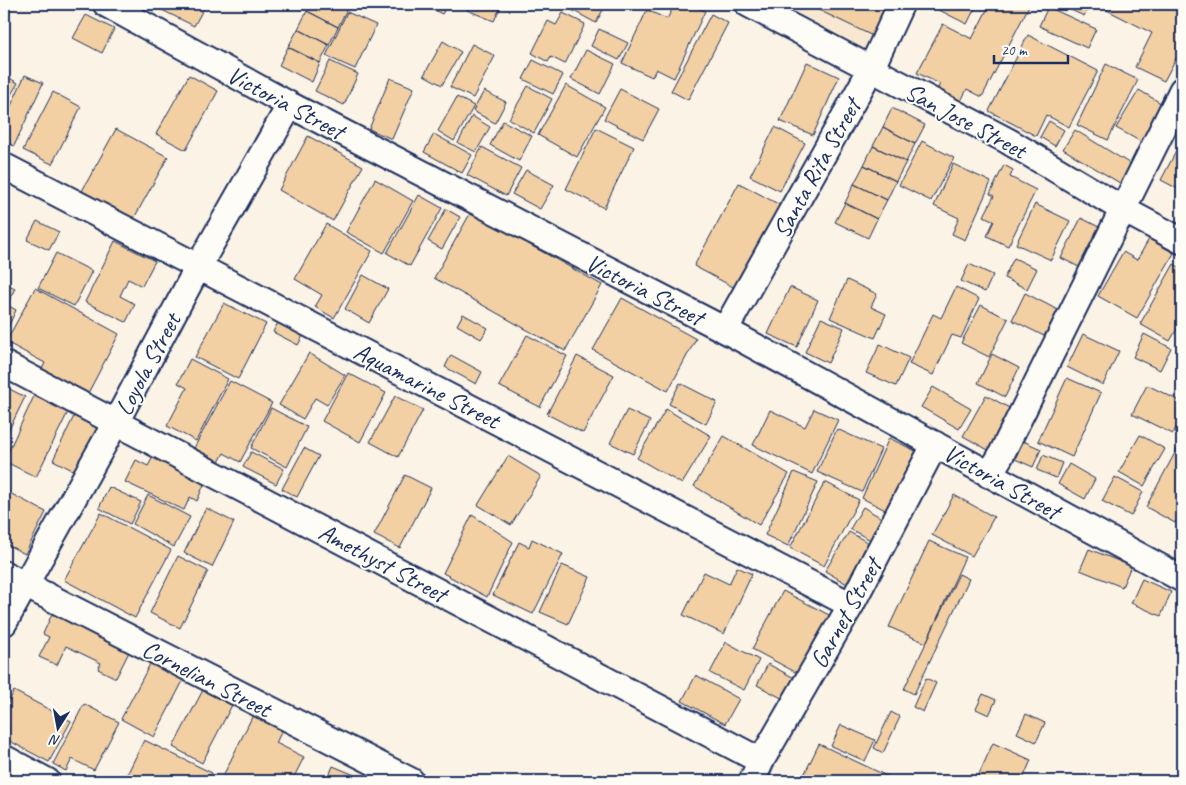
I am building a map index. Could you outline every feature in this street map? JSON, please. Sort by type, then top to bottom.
[{"type":"street","name":"Victoria Street","points":[[106,4],[290,105],[725,330],[989,475],[1182,578]]},
{"type":"street","name":"San Jose Street","points":[[748,4],[1008,141],[1124,210],[1182,241]]},
{"type":"street","name":"Santa Rita Street","points":[[725,330],[871,69],[901,4]]},
{"type":"street","points":[[989,475],[1000,457],[1124,210],[1182,90]]},
{"type":"street","name":"Loyola Street","points":[[4,623],[14,579],[116,422],[198,267],[290,105]]},
{"type":"street","name":"Aquamarine Street","points":[[4,166],[851,605]]},
{"type":"street","name":"Amethyst Street","points":[[4,364],[116,422],[756,771]]},
{"type":"street","name":"Garnet Street","points":[[756,771],[851,605],[935,444]]},
{"type":"street","name":"Cornelian Street","points":[[14,579],[411,781]]},
{"type":"street","points":[[4,758],[47,781]]},
{"type":"shaded area","points":[[770,4],[890,4],[866,52]]},
{"type":"building","points":[[155,4],[206,4],[194,26],[154,6]]},
{"type":"building","points":[[311,4],[337,4],[347,9],[338,27],[307,11]]},
{"type":"building","points":[[423,4],[448,4],[442,14]]},
{"type":"building","points":[[470,4],[502,4],[494,21],[467,10]]},
{"type":"building","points":[[572,4],[606,4],[596,23],[570,9]]},
{"type":"building","points":[[675,4],[691,4],[705,11],[674,78],[656,69],[652,77],[622,63],[647,10],[667,19]]},
{"type":"building","points":[[806,4],[894,4],[877,38]]},
{"type":"building","points":[[940,4],[977,4],[967,24],[937,9]]},
{"type":"building","points":[[990,4],[1030,4],[982,97],[967,89],[958,107],[934,95],[940,84],[917,73],[943,24],[972,39]]},
{"type":"building","points":[[1058,4],[1091,4],[1084,16]]},
{"type":"building","points":[[1095,4],[1182,4],[1182,47],[1164,81],[1135,67],[1152,33]]},
{"type":"building","points":[[1048,7],[1096,29],[1087,48],[1039,26]]},
{"type":"building","points":[[307,11],[338,27],[329,45],[298,29]]},
{"type":"building","points":[[347,12],[376,25],[355,69],[326,56]]},
{"type":"building","points":[[563,13],[585,24],[565,64],[551,57],[548,62],[532,53],[548,21],[556,25]]},
{"type":"building","points":[[711,14],[728,23],[688,100],[671,91]]},
{"type":"building","points":[[86,15],[114,29],[102,53],[73,38]]},
{"type":"building","points":[[298,29],[329,45],[320,63],[288,47]]},
{"type":"building","points":[[599,29],[628,43],[619,60],[591,46]]},
{"type":"building","points":[[1028,35],[1098,71],[1069,127],[1046,115],[1036,136],[989,111]]},
{"type":"building","points":[[443,41],[461,52],[442,85],[424,75]]},
{"type":"building","points":[[472,44],[495,56],[473,98],[450,87]]},
{"type":"building","points":[[288,47],[320,63],[312,82],[279,65]]},
{"type":"building","points":[[586,50],[615,64],[600,94],[571,79]]},
{"type":"building","points":[[533,60],[563,75],[553,94],[523,79]]},
{"type":"building","points":[[330,61],[358,74],[344,105],[315,91]]},
{"type":"building","points":[[807,62],[839,77],[813,135],[780,121]]},
{"type":"building","points":[[1106,64],[1138,80],[1108,140],[1077,125]]},
{"type":"building","points":[[4,75],[18,83],[6,103],[4,102]]},
{"type":"building","points":[[25,75],[43,83],[14,146],[4,141],[4,121]]},
{"type":"building","points":[[189,75],[218,91],[186,150],[156,134]]},
{"type":"building","points":[[390,78],[414,88],[392,139],[369,129]]},
{"type":"building","points":[[566,85],[605,107],[577,157],[538,135]]},
{"type":"building","points":[[528,86],[552,99],[534,133],[509,119]]},
{"type":"building","points":[[620,89],[659,109],[643,139],[604,119]]},
{"type":"building","points":[[1139,90],[1169,108],[1147,145],[1116,128]]},
{"type":"building","points":[[484,91],[506,102],[495,123],[473,111]]},
{"type":"building","points":[[53,92],[81,107],[52,164],[23,150]]},
{"type":"building","points":[[457,97],[474,106],[454,141],[438,131]]},
{"type":"building","points":[[892,108],[925,125],[915,144],[883,127]]},
{"type":"building","points":[[472,116],[490,127],[476,152],[458,143]]},
{"type":"building","points":[[503,121],[532,136],[519,161],[490,145]]},
{"type":"building","points":[[1049,121],[1064,130],[1055,146],[1040,137]]},
{"type":"building","points":[[775,127],[805,143],[780,191],[750,176]]},
{"type":"building","points":[[883,127],[915,144],[906,162],[873,146]]},
{"type":"building","points":[[596,128],[634,147],[604,208],[566,189]]},
{"type":"building","points":[[116,129],[168,157],[133,220],[82,191]]},
{"type":"building","points":[[1075,130],[1137,168],[1125,186],[1063,149]]},
{"type":"building","points":[[434,134],[472,155],[462,173],[424,152]]},
{"type":"building","points":[[308,136],[363,166],[333,221],[279,190]]},
{"type":"building","points":[[1182,140],[1182,191],[1161,180]]},
{"type":"building","points":[[922,141],[954,158],[931,201],[899,185]]},
{"type":"building","points":[[873,146],[906,162],[896,181],[864,165]]},
{"type":"building","points":[[482,147],[521,168],[506,196],[467,175]]},
{"type":"building","points":[[953,164],[991,182],[965,240],[952,234],[959,218],[934,206]]},
{"type":"building","points":[[864,165],[896,181],[887,200],[854,184]]},
{"type":"building","points":[[1004,165],[1013,170],[1010,177],[1036,190],[1008,246],[987,236],[994,221],[984,216],[994,196],[990,194]]},
{"type":"building","points":[[526,170],[554,185],[540,209],[512,194]]},
{"type":"building","points":[[375,179],[413,201],[384,253],[346,232]]},
{"type":"building","points":[[739,183],[780,205],[735,288],[694,266]]},
{"type":"building","points":[[854,184],[887,200],[877,219],[845,203]]},
{"type":"building","points":[[419,195],[442,208],[410,266],[387,253]]},
{"type":"building","points":[[845,203],[877,219],[868,238],[835,222]]},
{"type":"building","points":[[1035,204],[1070,221],[1051,260],[1016,244]]},
{"type":"building","points":[[446,209],[460,217],[442,249],[428,241]]},
{"type":"building","points":[[471,212],[602,285],[565,351],[434,278]]},
{"type":"building","points":[[1081,218],[1105,230],[1085,270],[1061,258]]},
{"type":"building","points":[[37,221],[59,232],[49,250],[27,240]]},
{"type":"building","points":[[326,224],[372,251],[334,318],[315,307],[322,295],[295,279]]},
{"type":"building","points":[[1149,239],[1174,253],[1137,318],[1098,296],[1123,252],[1137,260]]},
{"type":"building","points":[[115,241],[155,261],[142,286],[128,279],[120,296],[135,304],[126,322],[85,302]]},
{"type":"building","points":[[56,253],[92,271],[74,306],[38,288]]},
{"type":"building","points":[[1014,258],[1037,269],[1027,289],[1004,278]]},
{"type":"building","points":[[969,264],[993,275],[985,292],[961,281]]},
{"type":"building","points":[[1174,264],[1182,269],[1182,320],[1170,341],[1140,324]]},
{"type":"building","points":[[363,275],[388,289],[369,323],[345,309]]},
{"type":"building","points":[[847,280],[877,294],[871,307],[886,314],[875,338],[830,318]]},
{"type":"building","points":[[4,283],[15,288],[7,305],[16,310],[4,336]]},
{"type":"building","points":[[790,287],[818,300],[797,347],[768,334]]},
{"type":"building","points":[[956,287],[979,299],[961,338],[952,335],[933,375],[909,364],[933,314],[941,318]]},
{"type":"building","points":[[35,288],[119,334],[86,397],[40,373],[45,363],[6,342]]},
{"type":"building","points":[[1025,293],[1058,310],[1044,336],[1012,320]]},
{"type":"building","points":[[622,298],[696,339],[668,391],[593,350]]},
{"type":"building","points":[[224,303],[266,324],[238,379],[195,357]]},
{"type":"building","points":[[981,305],[1008,319],[989,357],[961,343]]},
{"type":"building","points":[[463,314],[488,328],[481,339],[457,325]]},
{"type":"building","points":[[281,317],[306,330],[298,345],[273,332]]},
{"type":"building","points":[[821,318],[844,328],[828,363],[805,352]]},
{"type":"building","points":[[1083,334],[1119,351],[1103,385],[1067,367]]},
{"type":"building","points":[[1144,334],[1171,348],[1160,370],[1133,357]]},
{"type":"building","points":[[527,335],[567,356],[540,407],[499,386]]},
{"type":"building","points":[[880,344],[909,358],[896,386],[866,373]]},
{"type":"building","points":[[309,353],[345,375],[327,405],[315,398],[303,419],[279,405]]},
{"type":"building","points":[[992,354],[1019,368],[1005,397],[978,383]]},
{"type":"building","points":[[451,355],[482,372],[476,384],[445,367]]},
{"type":"building","points":[[577,356],[614,375],[583,433],[547,414]]},
{"type":"building","points":[[190,359],[228,379],[196,441],[167,426],[187,388],[178,383]]},
{"type":"building","points":[[348,373],[386,393],[360,442],[322,421]]},
{"type":"building","points":[[1067,378],[1101,393],[1072,457],[1038,441]]},
{"type":"building","points":[[230,381],[272,403],[240,462],[224,453],[219,462],[194,448]]},
{"type":"building","points":[[680,383],[717,402],[706,424],[669,404]]},
{"type":"building","points":[[1147,385],[1182,402],[1182,415],[1173,434],[1132,414]]},
{"type":"building","points":[[4,386],[25,397],[4,440]]},
{"type":"building","points":[[933,387],[971,409],[959,429],[921,407]]},
{"type":"building","points":[[986,395],[1013,410],[990,451],[963,436]]},
{"type":"building","points":[[34,396],[68,412],[36,477],[4,461]]},
{"type":"building","points":[[395,396],[423,410],[398,457],[370,442]]},
{"type":"building","points":[[271,408],[307,427],[287,467],[251,448]]},
{"type":"building","points":[[666,409],[711,436],[682,484],[637,458]]},
{"type":"building","points":[[814,409],[838,420],[812,474],[753,445],[770,410],[805,427]]},
{"type":"building","points":[[627,410],[650,421],[633,454],[610,443]]},
{"type":"building","points":[[75,414],[105,429],[82,475],[53,460]]},
{"type":"building","points":[[837,429],[881,449],[862,492],[817,472]]},
{"type":"building","points":[[1140,435],[1165,449],[1144,486],[1119,472]]},
{"type":"building","points":[[724,436],[789,474],[759,525],[694,486]]},
{"type":"building","points":[[889,438],[926,456],[893,514],[862,498]]},
{"type":"building","points":[[1023,441],[1041,449],[1033,467],[1015,459]]},
{"type":"building","points":[[304,448],[319,456],[297,497],[282,489]]},
{"type":"building","points":[[1177,449],[1182,452],[1182,510],[1175,523],[1146,507]]},
{"type":"building","points":[[251,452],[284,469],[276,484],[243,467]]},
{"type":"building","points":[[1043,455],[1062,463],[1056,478],[1037,470]]},
{"type":"building","points":[[508,456],[541,476],[511,525],[478,505]]},
{"type":"building","points":[[153,457],[205,482],[197,501],[190,497],[184,510],[125,482],[136,460],[148,466]]},
{"type":"building","points":[[1069,464],[1095,479],[1085,499],[1058,484]]},
{"type":"building","points":[[794,472],[818,482],[788,546],[765,535]]},
{"type":"building","points":[[405,475],[431,488],[400,548],[374,535]]},
{"type":"building","points":[[1115,477],[1143,492],[1131,516],[1102,501]]},
{"type":"building","points":[[825,482],[859,500],[824,566],[790,548]]},
{"type":"building","points":[[109,487],[141,502],[130,524],[99,508]]},
{"type":"building","points":[[4,490],[46,512],[25,554],[4,543]]},
{"type":"building","points":[[148,495],[190,517],[174,547],[133,524]]},
{"type":"building","points":[[954,495],[994,517],[972,556],[932,535]]},
{"type":"building","points":[[863,507],[890,523],[878,544],[850,529]]},
{"type":"building","points":[[206,508],[234,522],[212,567],[184,553]]},
{"type":"building","points":[[101,513],[171,550],[135,618],[64,580]]},
{"type":"building","points":[[472,515],[513,542],[487,597],[443,573]]},
{"type":"building","points":[[849,532],[878,548],[854,588],[825,571]]},
{"type":"building","points":[[532,539],[563,554],[533,614],[493,595],[519,542],[529,547]]},
{"type":"building","points":[[929,541],[965,557],[926,643],[889,627]]},
{"type":"building","points":[[1089,549],[1131,566],[1122,587],[1080,570]]},
{"type":"building","points":[[178,556],[208,571],[180,628],[150,613]]},
{"type":"building","points":[[562,565],[590,577],[568,624],[540,612]]},
{"type":"building","points":[[737,567],[752,574],[724,634],[683,615],[704,572],[729,584]]},
{"type":"building","points":[[959,574],[969,579],[914,694],[904,689]]},
{"type":"building","points":[[1142,579],[1171,592],[1161,616],[1131,603]]},
{"type":"building","points":[[783,591],[831,616],[799,674],[752,649]]},
{"type":"building","points":[[56,605],[134,642],[116,678],[98,669],[101,663],[66,646],[57,665],[39,657],[49,637],[43,634]]},
{"type":"building","points":[[726,642],[759,660],[744,690],[710,673]]},
{"type":"building","points":[[151,662],[184,679],[154,737],[121,719]]},
{"type":"building","points":[[768,664],[800,681],[789,702],[757,685]]},
{"type":"building","points":[[696,675],[739,699],[725,724],[682,701]]},
{"type":"building","points":[[926,678],[936,683],[923,712],[913,707]]},
{"type":"building","points":[[203,690],[232,705],[202,763],[173,747]]},
{"type":"building","points":[[14,691],[71,721],[49,762],[4,738],[9,727],[4,724],[4,711]]},
{"type":"building","points":[[983,694],[996,700],[989,715],[976,709]]},
{"type":"building","points":[[84,704],[119,722],[94,770],[72,759],[66,771],[53,764]]},
{"type":"building","points":[[891,712],[900,717],[883,753],[874,748]]},
{"type":"building","points":[[254,713],[283,728],[276,743],[304,757],[292,781],[234,781],[223,776]]},
{"type":"building","points":[[1026,714],[1045,723],[1036,742],[1017,733]]},
{"type":"building","points":[[841,725],[875,740],[865,761],[831,746]]},
{"type":"building","points":[[144,740],[212,773],[208,781],[124,781]]},
{"type":"building","points":[[993,743],[1031,760],[1022,781],[976,781]]},
{"type":"building","points":[[819,744],[889,777],[887,781],[801,781]]},
{"type":"building","points":[[333,766],[364,779],[363,781],[327,781]]}]
